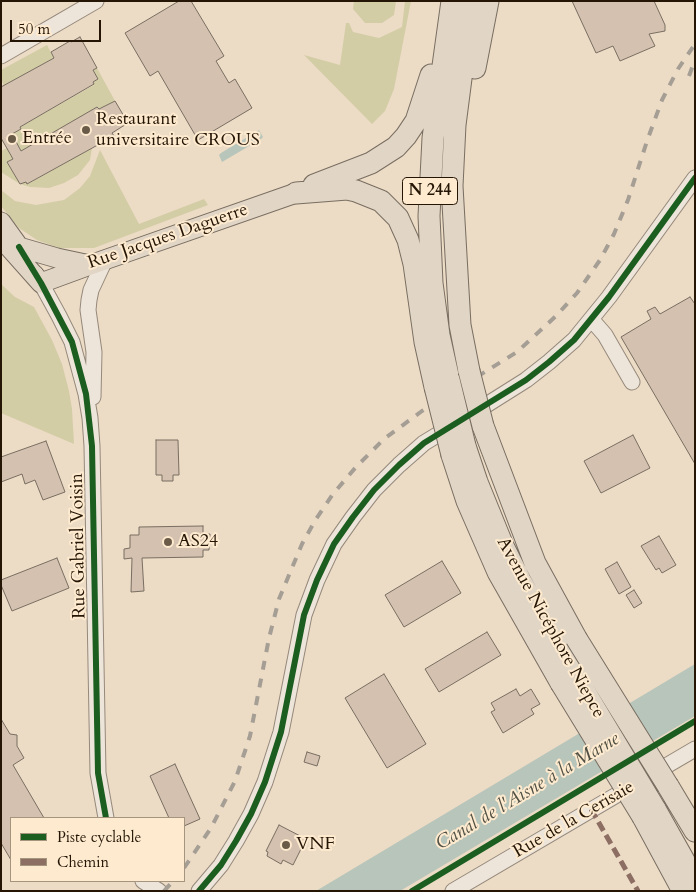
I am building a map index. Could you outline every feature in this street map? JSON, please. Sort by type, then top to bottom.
[{"type":"highway","name":"Avenue Nicéphore Niepce","points":[[471,1],[455,125],[452,186],[460,325],[483,426],[536,563],[576,638],[695,831]]},
{"type":"highway","name":"N 244","points":[[452,186],[488,1]]},
{"type":"highway","name":"N 244","points":[[452,5],[433,138],[429,216],[432,283],[439,335],[442,384],[459,450],[467,501],[498,572],[567,678],[649,813]]},
{"type":"highway","points":[[296,193],[371,163],[390,153],[401,142],[410,131],[420,112],[452,5]]},
{"type":"highway","points":[[296,193],[338,189],[356,190],[381,201],[398,218],[408,240],[414,264],[425,342],[442,384]]},
{"type":"highway","points":[[649,813],[695,880]]},
{"type":"highway","points":[[649,813],[682,891]]},
{"type":"main road","name":"Rue Jacques Daguerre","points":[[41,283],[296,193]]},
{"type":"main road","points":[[1,222],[19,247],[57,258],[97,262]]},
{"type":"main road","name":"Rue Gabriel Voisin","points":[[1,238],[41,283]]},
{"type":"street","points":[[1,56],[75,7],[96,1]]},
{"type":"street","points":[[199,891],[221,864],[236,841],[251,814],[265,782],[281,732],[304,615],[317,580],[334,544],[374,490],[424,443],[526,380],[568,346],[592,320],[695,178]]},
{"type":"street","points":[[19,247],[41,283]]},
{"type":"street","points":[[92,446],[94,352],[89,316],[89,300],[97,262]]},
{"type":"street","name":"Rue Gabriel Voisin","points":[[41,283],[72,342],[86,394],[92,446],[98,772],[106,817]]},
{"type":"street","points":[[592,320],[605,335],[632,382]]},
{"type":"street","name":"Rue de la Cerisaie","points":[[453,891],[695,749]]},
{"type":"street","points":[[145,882],[159,891]]},
{"type":"shaded area","points":[[354,1],[396,1],[394,15],[382,23],[365,23],[353,9]]},
{"type":"shaded area","points":[[405,1],[411,1],[394,89],[385,111],[372,124],[304,55],[340,65],[346,23],[349,23],[353,32],[379,38],[402,27]]},
{"type":"shaded area","points":[[47,45],[54,58],[4,86],[1,79],[1,70]]},
{"type":"shaded area","points":[[97,68],[115,101],[99,109],[97,107],[21,151],[12,134],[21,130],[20,127],[94,85],[93,82],[98,79],[93,70]]},
{"type":"shaded area","points":[[7,148],[13,159],[7,162],[20,184],[1,172],[1,151]]},
{"type":"shaded area","points":[[92,148],[90,160],[78,175],[64,183],[49,188],[30,187],[20,184],[26,182],[28,184]]},
{"type":"shaded area","points":[[100,150],[139,224],[204,199],[208,205],[94,248],[58,248],[37,240],[19,228],[1,206],[1,190],[15,201],[36,205],[64,200],[80,188],[90,176]]},
{"type":"shaded area","points":[[1,284],[15,297],[34,307],[52,340],[62,364],[69,391],[74,444],[1,413]]},
{"type":"water","points":[[259,130],[263,137],[261,139],[222,162],[219,155],[221,153]]},
{"type":"water","name":"Canal de l'Aisne à la Marne","points":[[695,664],[695,716],[400,891],[316,891]]},
{"type":"building","points":[[179,1],[191,1],[224,56],[216,61],[229,83],[235,79],[252,108],[198,140],[158,71],[150,76],[125,33]]},
{"type":"building","points":[[572,1],[654,1],[665,25],[665,31],[649,34],[655,46],[620,61],[613,46],[596,53]]},
{"type":"building","points":[[80,37],[97,68],[93,70],[98,79],[93,82],[94,84],[20,127],[21,129],[12,134],[21,151],[97,107],[99,109],[115,101],[128,123],[112,133],[114,136],[27,184],[26,182],[20,184],[7,162],[13,159],[1,138],[1,87],[54,58],[51,52]]},
{"type":"building","points":[[690,297],[695,304],[695,464],[621,337],[651,319],[647,311],[655,307],[660,314]]},
{"type":"building","points":[[633,435],[650,468],[601,493],[584,461]]},
{"type":"building","points":[[156,440],[178,440],[179,475],[173,475],[173,481],[162,481],[162,475],[156,475]]},
{"type":"building","points":[[46,441],[65,492],[43,500],[35,480],[25,484],[22,474],[1,482],[1,457]]},
{"type":"building","name":"AS24","points":[[203,526],[203,534],[210,534],[209,550],[203,550],[203,557],[142,558],[144,591],[131,592],[132,558],[124,559],[124,549],[130,548],[130,535],[139,535],[139,527]]},
{"type":"building","points":[[659,536],[676,565],[662,573],[659,568],[656,570],[641,546]]},
{"type":"building","points":[[57,558],[69,588],[12,611],[1,585],[1,580]]},
{"type":"building","points":[[442,561],[461,593],[404,627],[385,595]]},
{"type":"building","points":[[617,562],[631,587],[619,594],[605,569]]},
{"type":"building","points":[[634,590],[642,603],[634,608],[626,595]]},
{"type":"building","points":[[487,632],[501,655],[439,692],[425,669]]},
{"type":"building","points":[[384,674],[426,744],[387,768],[345,698]]},
{"type":"building","points":[[516,689],[520,696],[531,689],[540,704],[531,709],[534,714],[503,733],[491,712],[495,710],[491,703]]},
{"type":"building","points":[[1,719],[10,734],[17,735],[17,746],[24,758],[13,765],[43,817],[10,817],[10,858],[1,843]]},
{"type":"building","points":[[307,752],[320,756],[317,766],[304,762]]},
{"type":"building","points":[[175,764],[200,819],[185,826],[185,817],[169,817],[150,776]]},
{"type":"building","name":"VNF","points":[[279,825],[306,839],[293,865],[283,860],[281,864],[267,856],[268,852],[266,851]]},
{"type":"railway","points":[[185,867],[211,828],[235,781],[250,736],[269,638],[279,599],[302,544],[316,519],[333,494],[384,439],[422,411],[517,352],[556,316],[577,293],[600,260],[614,234],[628,200],[662,100],[678,69],[695,44]]},
{"type":"railway","points":[[689,76],[695,60]]},
{"type":"railway","points":[[164,891],[172,882]]},
{"type":"marked path","points":[[591,809],[638,891]]},
{"type":"cycle path","points":[[199,891],[221,865],[236,841],[251,814],[265,782],[281,732],[304,615],[317,580],[334,544],[374,490],[424,443],[526,380],[574,340],[609,297],[695,178]]},
{"type":"cycle path","points":[[19,247],[41,283],[72,342],[86,394],[92,446],[98,773],[106,817]]},
{"type":"cycle path","points":[[412,891],[695,721]]},
{"type":"place","name":"Restaurant universitaire CROUS","points":[[86,130]]},
{"type":"place","name":"Entrée","points":[[12,139]]},
{"type":"place","name":"AS24","points":[[168,542]]},
{"type":"place","name":"VNF","points":[[286,845]]}]
